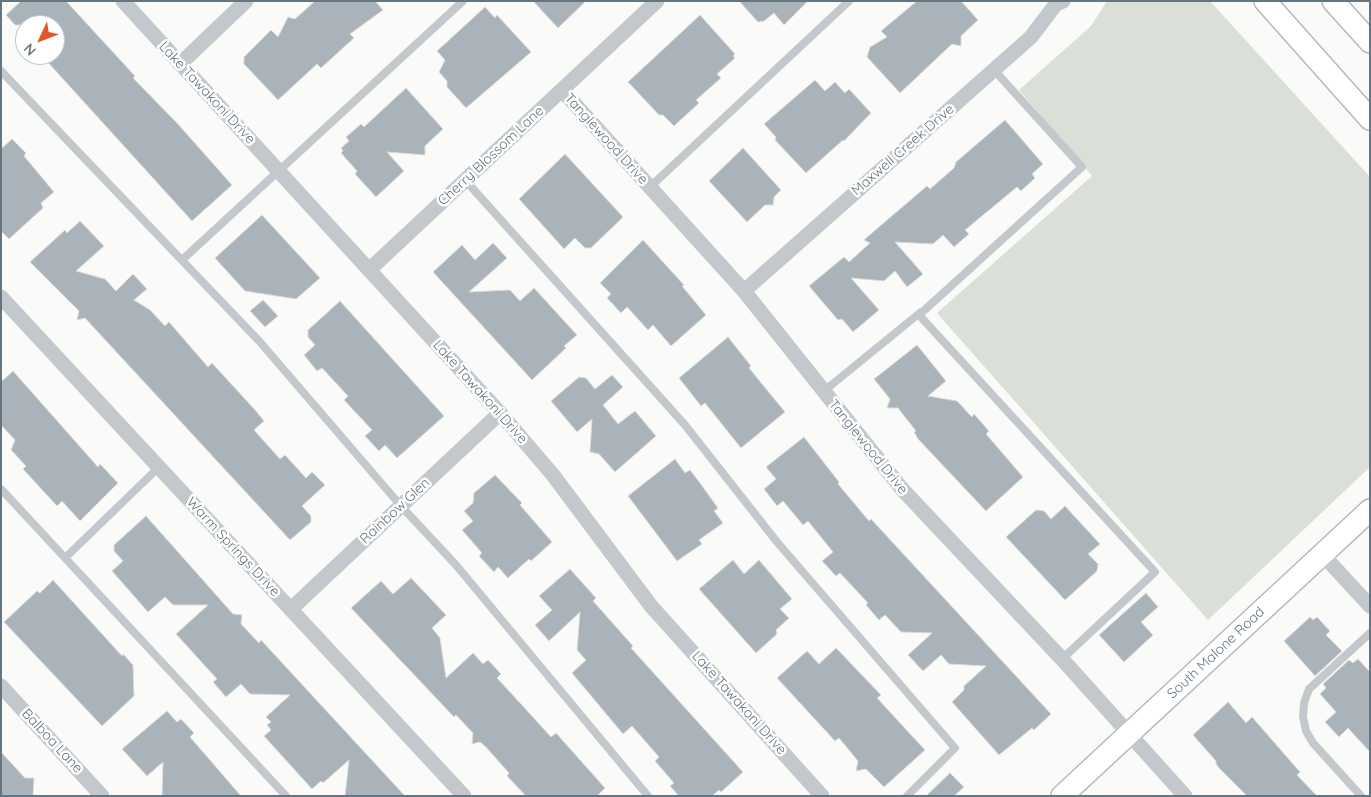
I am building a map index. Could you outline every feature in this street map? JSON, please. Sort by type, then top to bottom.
[{"type":"street","name":"Lake Tawakoni Drive","points":[[123,1],[500,413],[554,475],[651,606],[822,796]]},
{"type":"street","points":[[180,64],[246,1]]},
{"type":"street","name":"Cherry Blossom Lane","points":[[369,270],[657,1]]},
{"type":"street","points":[[1265,1],[1370,119]]},
{"type":"street","points":[[1333,1],[1370,42]]},
{"type":"street","name":"Maxwell Creek Drive","points":[[744,291],[1032,37],[1057,2]]},
{"type":"street","name":"Tanglewood Drive","points":[[562,90],[744,291],[902,489],[1062,659],[1184,796]]},
{"type":"street","name":"Warm Springs Drive","points":[[1,297],[464,796]]},
{"type":"street","name":"Rainbow Glen","points":[[290,609],[500,413]]},
{"type":"street","name":"South Malone Road","points":[[1062,796],[1370,510]]},
{"type":"street","points":[[1322,554],[1370,606]]},
{"type":"street","name":"Balboa Lane","points":[[1,686],[102,796]]},
{"type":"lane","points":[[182,260],[280,172],[463,1]]},
{"type":"lane","points":[[650,187],[849,1]]},
{"type":"lane","points":[[824,391],[928,306],[1082,167],[994,70]]},
{"type":"lane","points":[[1,71],[260,342],[401,506],[456,565],[648,796]]},
{"type":"lane","points":[[465,180],[685,425],[777,542],[955,748],[907,796]]},
{"type":"lane","points":[[928,306],[919,315],[1155,572],[1062,659]]},
{"type":"lane","points":[[65,558],[159,467]]},
{"type":"lane","points":[[1,489],[286,796]]},
{"type":"lane","points":[[1361,796],[1313,744],[1306,731],[1303,717],[1304,702],[1309,689],[1370,634]]},
{"type":"shaded area","points":[[1107,1],[1210,1],[1370,177],[1370,467],[1208,620],[937,313],[1092,176],[1019,90],[1091,26]]},
{"type":"building","points":[[21,1],[66,1],[135,76],[133,78],[177,123],[232,185],[192,221],[50,65],[65,65],[65,15],[15,15],[15,25],[6,15]]},
{"type":"building","points":[[315,1],[375,1],[383,10],[350,34],[354,38],[321,68],[317,64],[278,100],[244,64],[244,57],[271,30],[278,37],[288,17],[295,19]]},
{"type":"building","points":[[533,1],[586,1],[558,28]]},
{"type":"building","points":[[739,1],[808,1],[784,25],[774,13],[764,21],[758,22]]},
{"type":"building","points":[[917,1],[961,1],[978,20],[961,36],[961,46],[952,44],[900,93],[867,57],[870,47],[887,37],[881,31]]},
{"type":"building","points":[[485,7],[495,18],[497,15],[531,52],[466,108],[447,87],[447,81],[439,72],[445,60],[437,51]]},
{"type":"building","points":[[700,15],[735,54],[733,56],[735,58],[717,74],[721,78],[696,100],[699,103],[674,126],[663,115],[659,115],[628,82]]},
{"type":"building","points":[[815,80],[825,91],[835,82],[845,93],[849,89],[871,113],[844,141],[806,173],[775,140],[776,137],[764,124]]},
{"type":"building","points":[[406,88],[443,129],[425,146],[425,155],[387,152],[404,171],[376,197],[355,174],[357,171],[341,153],[343,151],[341,148],[349,141],[346,137],[361,124],[364,127]]},
{"type":"building","points":[[1005,120],[1043,164],[1032,174],[1035,178],[1021,191],[1017,187],[965,230],[969,234],[954,247],[943,235],[933,244],[895,242],[923,274],[907,287],[895,271],[884,281],[851,278],[879,310],[853,332],[842,319],[838,320],[809,286],[844,257],[849,262],[870,243],[864,240],[866,238],[927,186],[930,189],[954,168],[956,162]]},
{"type":"building","points":[[12,139],[26,153],[24,156],[54,192],[41,203],[43,208],[9,239],[1,231],[1,149]]},
{"type":"building","points":[[743,148],[781,190],[774,197],[773,205],[765,205],[747,222],[709,181]]},
{"type":"building","points":[[565,154],[623,217],[591,248],[585,248],[575,238],[564,249],[519,199]]},
{"type":"building","points":[[262,215],[320,278],[296,299],[245,291],[215,258]]},
{"type":"building","points":[[80,221],[104,246],[76,271],[105,279],[116,291],[133,274],[147,289],[134,300],[150,310],[165,326],[169,322],[208,367],[212,363],[264,421],[254,430],[280,459],[285,455],[306,478],[312,472],[325,485],[302,506],[311,516],[311,522],[290,540],[85,318],[77,320],[79,311],[30,262],[65,230],[67,233]]},
{"type":"building","points":[[643,240],[684,285],[682,286],[706,315],[671,346],[653,325],[648,330],[627,307],[621,313],[607,298],[611,294],[600,283]]},
{"type":"building","points":[[493,243],[507,258],[469,292],[510,290],[520,301],[534,288],[577,335],[532,380],[433,272],[462,245],[475,260]]},
{"type":"building","points":[[263,300],[278,316],[265,327],[250,311]]},
{"type":"building","points":[[340,301],[444,416],[397,458],[385,445],[379,451],[365,436],[372,430],[344,400],[348,396],[322,368],[317,371],[304,355],[315,345],[308,337],[308,330]]},
{"type":"building","points":[[728,337],[751,366],[749,368],[785,412],[741,448],[705,403],[701,406],[679,378]]},
{"type":"building","points":[[917,345],[946,381],[928,396],[957,401],[972,417],[974,414],[989,431],[986,434],[1023,477],[986,511],[918,439],[914,432],[916,431],[898,408],[887,408],[890,399],[874,379]]},
{"type":"building","points":[[13,371],[98,467],[100,464],[118,483],[80,521],[62,501],[57,506],[23,469],[26,466],[11,450],[15,440],[1,425],[1,382]]},
{"type":"building","points":[[612,375],[623,387],[603,405],[618,424],[635,411],[656,436],[615,472],[599,454],[590,452],[592,419],[577,432],[551,401],[579,377],[586,378],[595,389]]},
{"type":"building","points":[[804,437],[839,482],[838,484],[869,521],[871,519],[1051,714],[1034,730],[1032,728],[999,755],[952,702],[964,690],[964,686],[986,666],[949,664],[941,655],[923,671],[908,655],[932,633],[901,632],[885,615],[879,620],[866,605],[868,603],[840,573],[836,576],[822,561],[833,552],[808,521],[803,525],[783,501],[777,506],[764,489],[776,479],[766,467]]},
{"type":"building","points":[[675,459],[685,473],[690,470],[700,483],[718,508],[714,511],[723,523],[699,540],[702,544],[677,561],[628,496]]},
{"type":"building","points":[[495,475],[522,503],[520,505],[552,542],[508,578],[498,567],[494,572],[479,556],[482,553],[462,530],[473,521],[464,511],[473,503],[474,493]]},
{"type":"building","points":[[1065,506],[1100,544],[1088,554],[1098,564],[1097,571],[1065,600],[1006,537],[1036,510],[1044,511],[1051,519]]},
{"type":"building","points":[[146,516],[233,614],[242,615],[241,624],[259,643],[261,640],[405,796],[345,796],[349,760],[323,783],[321,781],[312,789],[264,736],[271,730],[267,725],[271,722],[266,717],[290,695],[250,694],[241,684],[226,697],[213,682],[217,679],[176,634],[208,605],[173,605],[165,597],[148,612],[112,571],[123,561],[114,551],[114,545]]},
{"type":"building","points":[[733,560],[744,574],[759,560],[792,599],[780,609],[789,618],[776,630],[777,634],[756,653],[699,589]]},
{"type":"building","points":[[570,569],[596,598],[593,601],[633,646],[631,648],[743,772],[721,792],[719,790],[712,796],[679,796],[670,786],[674,783],[655,761],[659,757],[632,726],[623,734],[572,673],[586,660],[577,650],[580,612],[549,641],[535,625],[552,610],[539,596]]},
{"type":"building","points":[[411,578],[446,615],[432,628],[440,638],[446,678],[473,653],[483,664],[488,660],[501,674],[497,678],[551,737],[556,733],[605,788],[597,796],[526,796],[507,776],[509,773],[485,746],[480,742],[472,744],[473,733],[456,715],[454,717],[351,608],[381,581],[393,594]]},
{"type":"building","points":[[53,580],[122,656],[123,654],[133,665],[134,696],[102,726],[4,622],[37,591],[40,593]]},
{"type":"building","points":[[1146,593],[1158,607],[1141,622],[1153,635],[1124,662],[1099,635]]},
{"type":"building","points":[[1310,617],[1313,620],[1317,617],[1330,631],[1326,635],[1342,651],[1315,676],[1284,641]]},
{"type":"building","points":[[836,648],[881,695],[877,698],[925,750],[884,787],[866,769],[856,771],[858,761],[839,738],[835,741],[777,678],[807,651],[819,664]]},
{"type":"building","points":[[1358,659],[1370,672],[1370,752],[1348,728],[1339,737],[1325,722],[1336,712],[1320,694],[1326,688],[1323,684],[1349,660],[1353,663]]},
{"type":"building","points":[[1228,702],[1246,723],[1252,717],[1300,772],[1297,775],[1317,796],[1247,796],[1220,769],[1216,761],[1193,735]]},
{"type":"building","points":[[167,711],[177,722],[181,719],[194,733],[190,737],[241,796],[162,796],[163,762],[147,776],[122,749]]},
{"type":"building","points":[[1,752],[25,778],[34,778],[33,796],[1,796]]},
{"type":"building","points":[[950,773],[964,787],[954,796],[926,796]]}]
